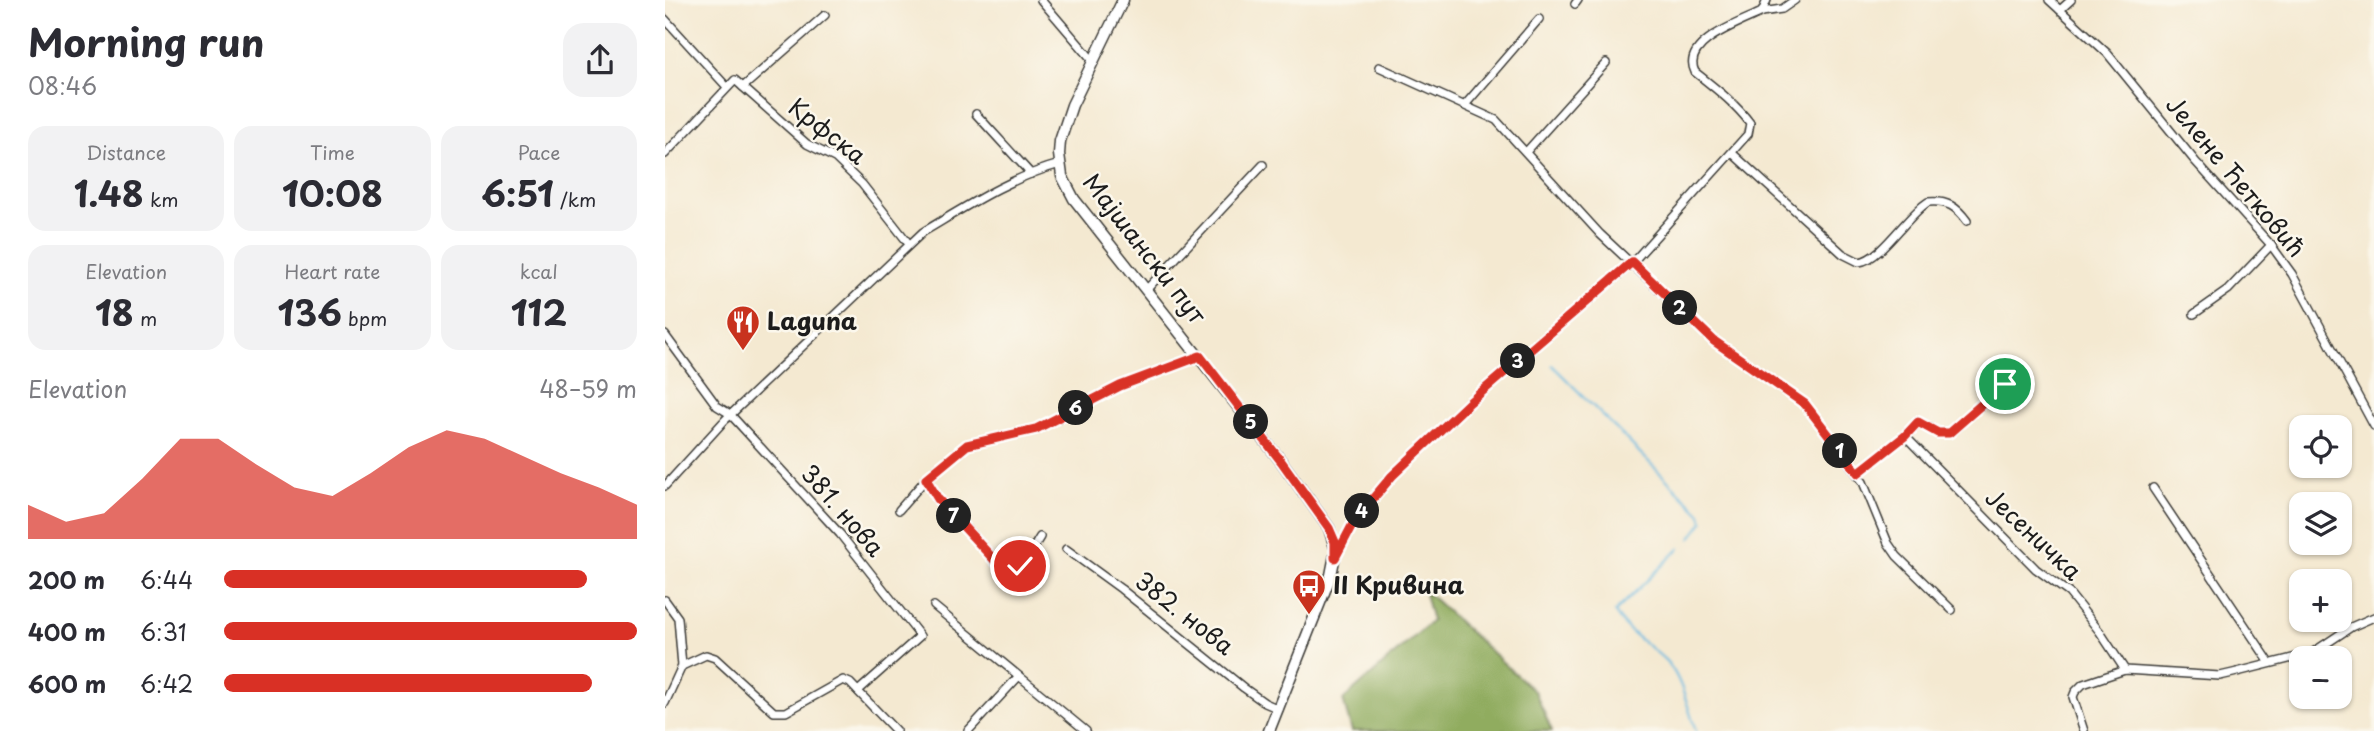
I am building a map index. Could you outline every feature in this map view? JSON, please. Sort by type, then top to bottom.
[{"type":"street","points":[[1041,0],[1094,62]]},
{"type":"street","name":"Мајшански пут","points":[[1123,0],[1064,126],[1060,141],[1060,164],[1067,188],[1281,461],[1329,528],[1335,542],[1335,558]]},
{"type":"street","points":[[1762,12],[1767,0]]},
{"type":"street","points":[[1269,731],[1331,575],[1335,558],[1355,520],[1392,476],[1470,402],[1632,262],[1733,153],[1748,134],[1750,123],[1735,104],[1696,72],[1692,59],[1700,46],[1717,34],[1762,12],[1782,9],[1795,0]]},
{"type":"street","name":"Јелене Ћетковић","points":[[2049,0],[2107,53],[2195,160],[2271,245],[2292,274],[2374,426]]},
{"type":"street","points":[[2060,10],[2071,0]]},
{"type":"street","points":[[665,153],[735,80],[743,87],[825,15]]},
{"type":"street","points":[[665,19],[727,87]]},
{"type":"street","points":[[1465,105],[1539,19]]},
{"type":"street","points":[[1526,152],[1606,63]]},
{"type":"street","points":[[1379,67],[1496,120],[1600,234],[1714,341],[1805,404],[1858,473],[1896,556],[1952,610]]},
{"type":"street","name":"Крфска","points":[[743,87],[807,144],[835,158],[862,184],[909,244]]},
{"type":"street","points":[[976,114],[1031,173]]},
{"type":"street","points":[[1733,153],[1843,254],[1859,262],[1872,258],[1912,215],[1928,202],[1950,204],[1958,209],[1967,221]]},
{"type":"street","points":[[665,486],[730,414],[909,244],[955,211],[1001,186],[1060,164]]},
{"type":"street","points":[[1147,289],[1263,165]]},
{"type":"street","points":[[2194,314],[2228,290],[2271,245]]},
{"type":"street","name":"381. нова","points":[[665,335],[717,407],[730,414],[840,534],[920,636],[858,691]]},
{"type":"street","points":[[899,510],[926,479],[967,445],[1036,429],[1120,386],[1200,356]]},
{"type":"street","points":[[1858,473],[1905,436],[1918,422],[1938,433],[1949,433],[2022,369]]},
{"type":"street","name":"Јесеничка","points":[[1905,436],[2036,569],[2069,593],[2100,632],[2125,670]]},
{"type":"street","points":[[926,479],[938,499],[1003,568],[1020,566],[1039,537]]},
{"type":"street","points":[[2153,488],[2270,663]]},
{"type":"street","name":"382. нова","points":[[1066,549],[1121,589],[1244,688],[1279,709]]},
{"type":"street","points":[[665,600],[678,618],[682,666],[665,703]]},
{"type":"street","points":[[934,606],[1086,731]]},
{"type":"street","points":[[2084,731],[2075,706],[2075,692],[2083,684],[2125,670],[2220,676],[2312,653],[2351,627],[2374,617]]},
{"type":"street","points":[[682,666],[706,655],[715,658],[774,712],[786,712],[843,680],[858,691],[896,731]]},
{"type":"street","points":[[968,731],[1018,677]]},
{"type":"green space","points":[[1424,590],[1535,692],[1552,731],[1352,731],[1343,700],[1432,621]]},
{"type":"waterway","points":[[1552,365],[1701,514],[1703,522],[1690,539]]},
{"type":"waterway","points":[[1680,548],[1615,612],[1625,626],[1672,668],[1696,731]]},
{"type":"place","name":"Laguna","points":[[743,352]]},
{"type":"place","name":"II Кривина","points":[[1309,616]]},
{"type":"route","points":[[1020,566],[1008,569],[998,564],[938,499],[926,479],[967,445],[1036,429],[1120,386],[1200,356],[1329,528],[1335,542],[1335,558],[1355,520],[1392,476],[1470,402],[1632,262],[1714,341],[1805,404],[1858,473],[1905,436],[1918,422],[1938,433],[1949,433],[2005,384]]}]
